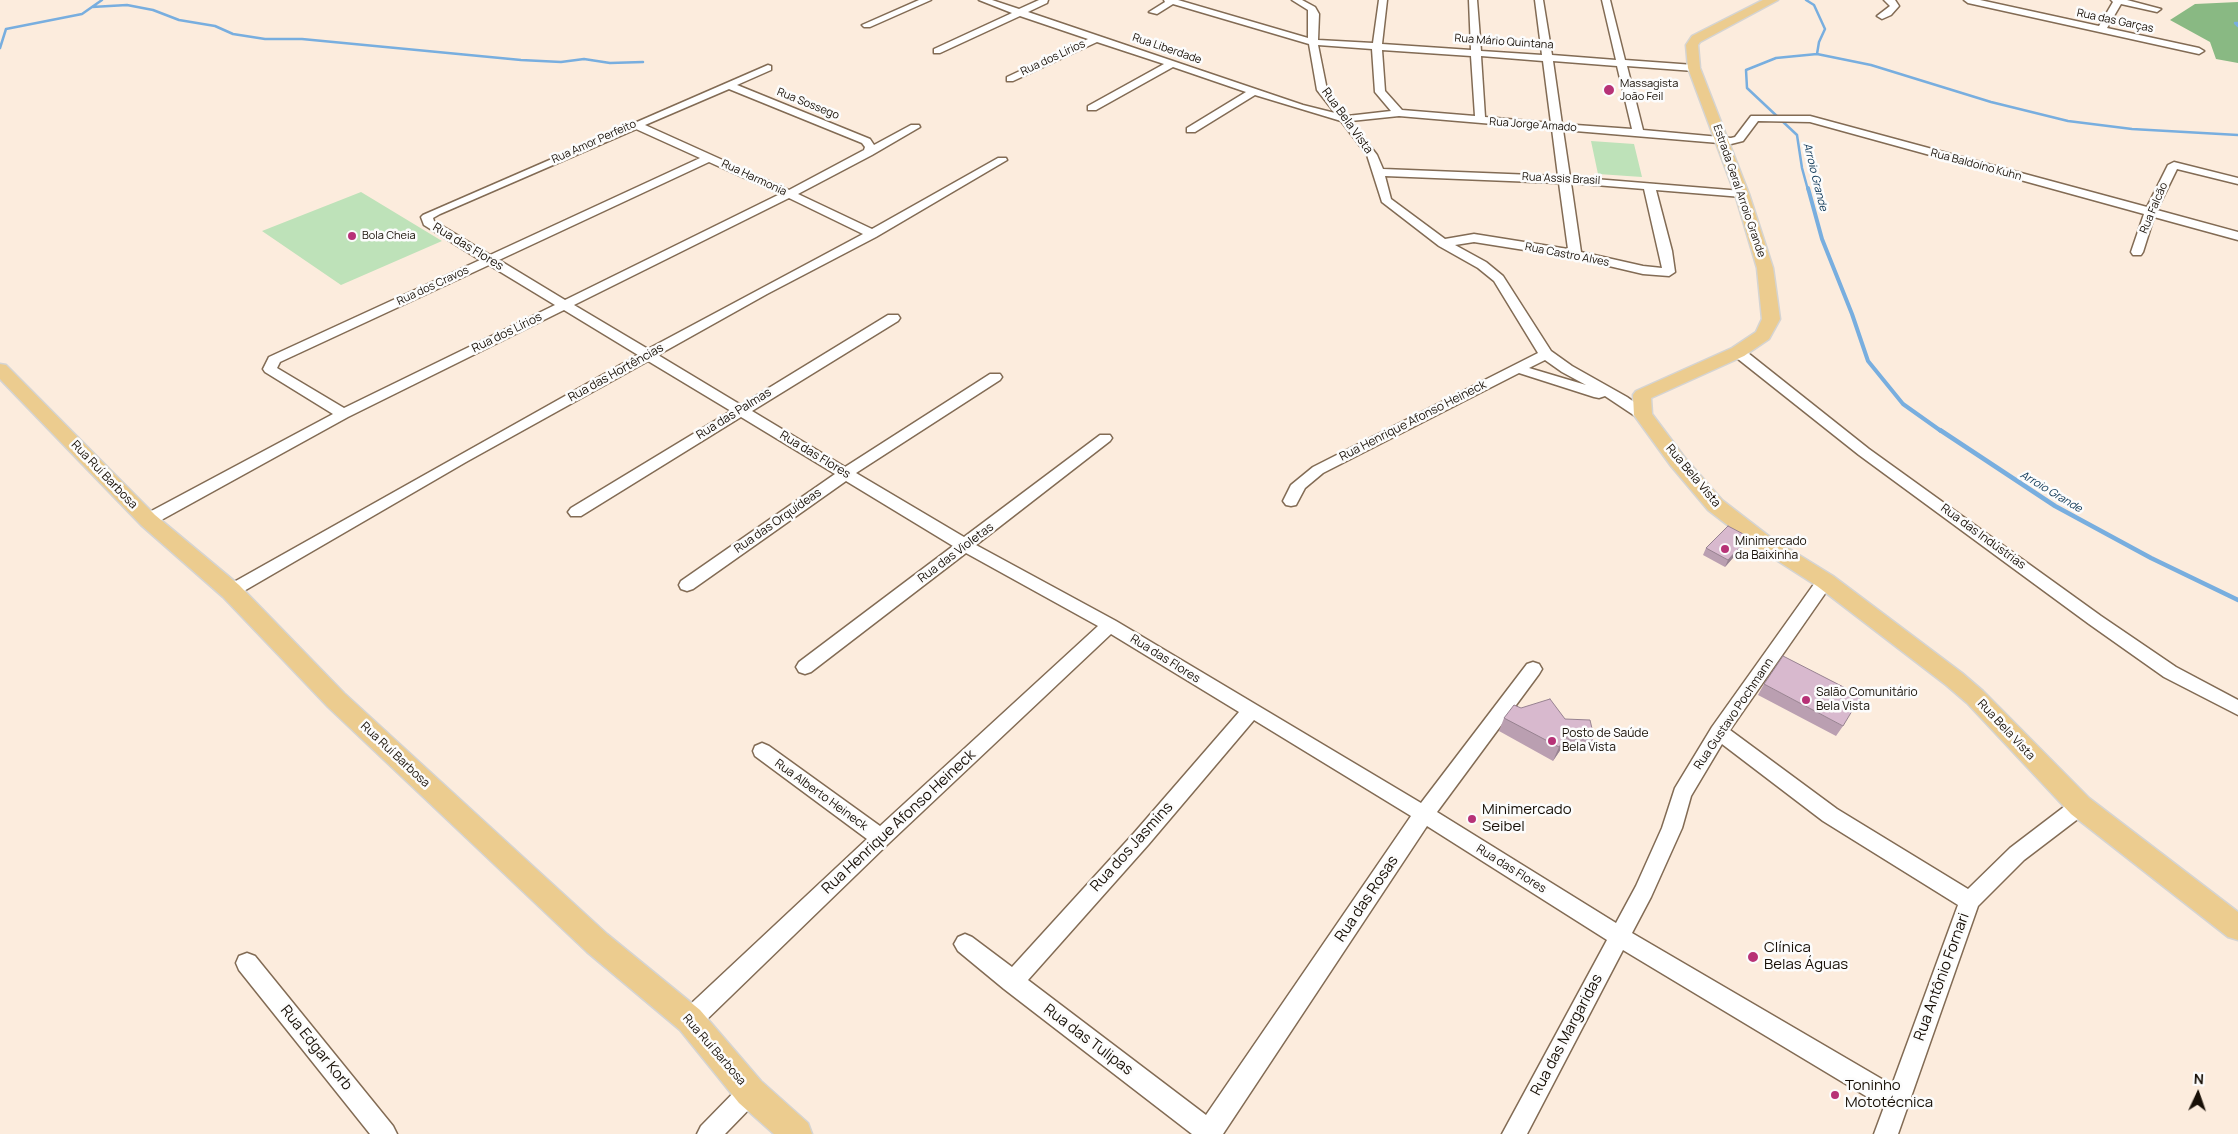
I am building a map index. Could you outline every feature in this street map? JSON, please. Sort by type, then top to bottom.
[{"type":"main road","name":"Estrada Geral Arroio Grande","points":[[1643,415],[1642,395],[1738,352],[1763,335],[1771,319],[1765,268],[1742,194],[1694,68],[1692,45],[1696,39],[1772,0]]},
{"type":"main road","name":"Rua Ruí Barbosa","points":[[0,369],[148,520],[231,591],[336,700],[597,943],[690,1020],[750,1092],[797,1134]]},
{"type":"main road","name":"Rua Bela Vista","points":[[1643,415],[1678,462],[1715,505],[1763,542],[1825,581],[1975,697],[2080,806],[2238,928]]},
{"type":"street","points":[[867,25],[927,0]]},
{"type":"street","name":"Rua Liberdade","points":[[983,0],[1253,92],[1344,119]]},
{"type":"street","points":[[1154,12],[1171,0]]},
{"type":"street","name":"Rua Mário Quintana","points":[[1171,0],[1313,42],[1694,68]]},
{"type":"street","name":"Rua Bela Vista","points":[[1296,0],[1312,9],[1314,14],[1313,42],[1322,90],[1372,155],[1380,172],[1386,200],[1444,243],[1482,265],[1499,279],[1546,354],[1567,369],[1622,400],[1643,415]]},
{"type":"street","points":[[1383,0],[1377,78],[1380,92],[1399,113]]},
{"type":"street","points":[[1473,0],[1480,121]]},
{"type":"street","points":[[1539,0],[1575,254]]},
{"type":"street","points":[[1606,0],[1638,132]]},
{"type":"street","points":[[1882,16],[1895,6],[1894,3],[1888,0]]},
{"type":"street","name":"Rua das Garças","points":[[1968,0],[2199,52]]},
{"type":"street","points":[[2089,40],[2099,29],[2117,0],[2157,9]]},
{"type":"street","points":[[937,51],[1044,1]]},
{"type":"street","name":"Rua dos Lírios","points":[[1010,79],[1096,38]]},
{"type":"street","points":[[1092,108],[1172,64]]},
{"type":"street","name":"Rua Amor Perfeito","points":[[428,223],[427,217],[436,212],[768,68]]},
{"type":"street","name":"Rua Sossego","points":[[728,85],[866,142],[870,146],[868,152]]},
{"type":"street","points":[[1191,130],[1253,92]]},
{"type":"street","name":"Rua Jorge Amado","points":[[1344,119],[1399,113],[1722,140]]},
{"type":"street","name":"Rua Baldoíno Kuhn","points":[[1722,140],[1739,139],[1755,118],[1810,119],[2238,236]]},
{"type":"street","name":"Rua Harmonia","points":[[635,125],[789,194],[872,234]]},
{"type":"street","name":"Rua dos Lírios","points":[[148,520],[344,414],[789,194],[915,127]]},
{"type":"street","name":"Rua dos Cravos","points":[[344,414],[270,369],[274,360],[710,158]]},
{"type":"street","name":"Rua das Hortências","points":[[231,591],[461,459],[763,291],[872,234],[1002,160]]},
{"type":"street","points":[[2174,165],[2238,181]]},
{"type":"street","name":"Rua Falcão","points":[[2137,252],[2150,212],[2174,165]]},
{"type":"street","name":"Rua Assis Brasil","points":[[1380,172],[1565,179],[1742,194]]},
{"type":"street","name":"Rua Castro Alves","points":[[1444,243],[1474,238],[1575,254],[1643,270],[1669,272],[1666,251],[1649,186]]},
{"type":"street","name":"Rua das Flores","points":[[428,223],[966,546],[1110,625],[1251,712],[1424,814],[1620,936],[1898,1102]]},
{"type":"street","name":"Rua das Palmas","points":[[576,512],[893,318]]},
{"type":"street","name":"Rua das Indústrias","points":[[1738,352],[1864,452],[2095,620],[2170,672],[2238,708]]},
{"type":"street","name":"Rua Henrique Afonso Heineck","points":[[1291,501],[1299,485],[1318,470],[1546,354]]},
{"type":"street","points":[[1516,368],[1568,386],[1622,400]]},
{"type":"street","name":"Rua das Orquídeas","points":[[686,585],[846,473],[995,376]]},
{"type":"street","name":"Rua das Violetas","points":[[805,668],[1106,438]]},
{"type":"street","name":"Rua Gustavo Pochmann","points":[[1620,936],[1644,891],[1668,837],[1682,794],[1719,732],[1825,581]]},
{"type":"street","name":"Rua Henrique Afonso Heineck","points":[[690,1020],[881,838],[1110,625]]},
{"type":"street","name":"Rua das Rosas","points":[[1209,1133],[1424,814],[1533,669]]},
{"type":"street","name":"Rua dos Jasmins","points":[[1012,982],[1141,839],[1251,712]]},
{"type":"street","points":[[1719,732],[1830,815],[1970,901]]},
{"type":"street","name":"Rua Alberto Heineck","points":[[762,752],[881,838]]},
{"type":"street","name":"Rua Antônio Fornari","points":[[1886,1134],[1970,901],[2017,854],[2080,806]]},
{"type":"street","name":"Rua das Margaridas","points":[[1514,1134],[1620,936]]},
{"type":"street","name":"Rua das Tulipas","points":[[965,944],[1209,1133]]},
{"type":"street","name":"Rua Edgar Korb","points":[[247,963],[385,1134]]},
{"type":"street","points":[[709,1134],[750,1092]]},
{"type":"green space","points":[[2238,2],[2238,63],[2216,59],[2210,42],[2170,20],[2195,4]]},
{"type":"green space","points":[[1591,141],[1634,144],[1642,177],[1598,174]]},
{"type":"green space","name":"Bola Cheia","points":[[361,192],[442,241],[341,285],[262,231]]},
{"type":"building","name":"Minimercado da Baixinha","points":[[1728,526],[1749,537],[1728,560],[1706,548]]},
{"type":"building","name":"Salão Comunitário Bela Vista","points":[[1783,656],[1861,696],[1843,726],[1764,684]]},
{"type":"building","points":[[1550,699],[1565,719],[1590,720],[1594,737],[1567,736],[1559,747],[1504,718],[1514,705],[1521,708]]},
{"type":"waterway","points":[[92,7],[102,0]]},
{"type":"waterway","points":[[1806,0],[1814,5],[1825,29],[1819,42],[1817,54]]},
{"type":"waterway","points":[[92,7],[127,5],[153,10],[179,20],[215,26],[233,34],[265,39],[302,39],[521,60],[561,62],[584,59],[610,63],[643,62]]},
{"type":"waterway","points":[[0,48],[6,29],[82,14],[92,7]]},
{"type":"waterway","name":"Arroio Grande","points":[[2238,23],[2235,23],[2238,26]]},
{"type":"waterway","name":"Arroio Grande","points":[[1808,190],[1802,168],[1797,135],[1747,88],[1746,70],[1776,58],[1817,54]]},
{"type":"waterway","name":"Arroio Grande","points":[[1817,54],[1871,65],[1991,102],[2068,121],[2132,129],[2238,135]]},
{"type":"waterway","name":"Arroio Grande","points":[[1808,188],[1822,239],[1852,314],[1868,361],[1903,404],[1941,431]]},
{"type":"waterway","name":"Arroio Grande","points":[[1940,430],[2055,506],[2151,558],[2238,600]]},
{"type":"place","name":"Massagista João Feil","points":[[1609,90]]},
{"type":"place","name":"Bola Cheia","points":[[352,236]]},
{"type":"place","name":"Minimercado da Baixinha","points":[[1725,549]]},
{"type":"place","name":"Salão Comunitário Bela Vista","points":[[1806,700]]},
{"type":"place","name":"Posto de Saúde Bela Vista","points":[[1552,741]]},
{"type":"place","name":"Minimercado Seibel","points":[[1472,819]]},
{"type":"place","name":"Clínica Belas Águas","points":[[1753,957]]},
{"type":"place","name":"Toninho Mototécnica","points":[[1835,1095]]}]
